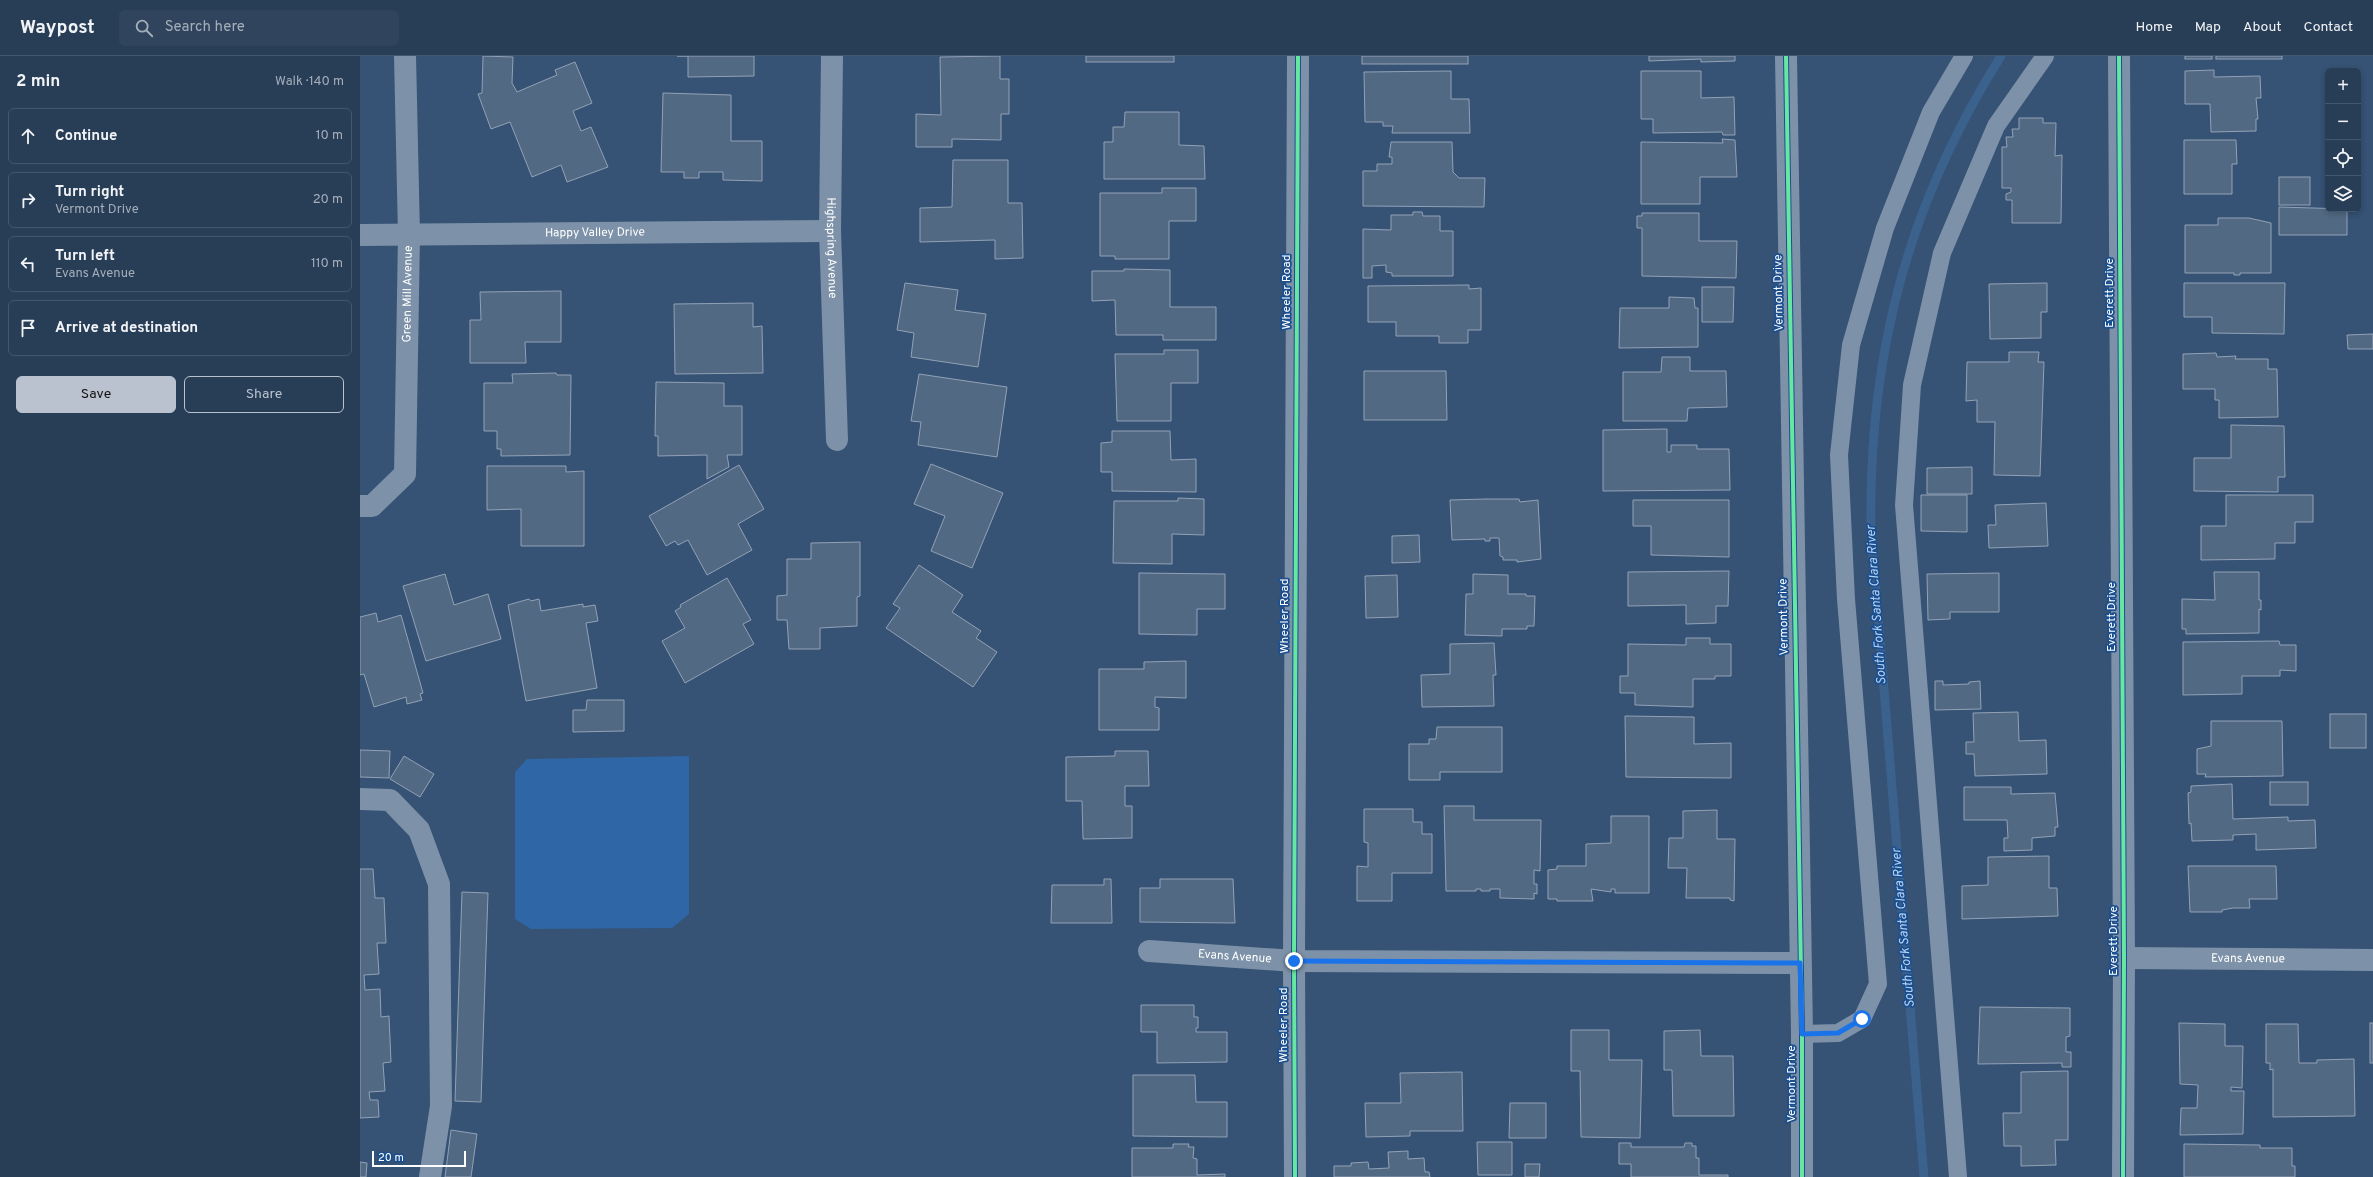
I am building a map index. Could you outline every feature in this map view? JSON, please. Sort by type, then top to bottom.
[{"type":"street","name":"Green Mill Avenue","points":[[360,506],[372,506],[405,474],[409,235],[405,56]]},
{"type":"street","name":"Highspring Avenue","points":[[832,56],[830,231],[837,440]]},
{"type":"street","name":"Wheeler Road","points":[[1295,1177],[1294,961],[1298,56]]},
{"type":"street","name":"Vermont Drive","points":[[1786,56],[1802,1034],[1802,1177]]},
{"type":"street","name":"Everett Drive","points":[[2119,56],[2124,958],[2123,1177]]},
{"type":"street","name":"Happy Valley Drive","points":[[360,235],[830,231]]},
{"type":"street","points":[[360,799],[390,800],[419,830],[440,884],[441,1106],[430,1177]]},
{"type":"street","name":"Evans Avenue","points":[[1149,951],[1294,961],[1800,963]]},
{"type":"street","name":"Evans Avenue","points":[[2124,958],[2373,960]]},
{"type":"lane","points":[[1802,1034],[1838,1033],[1862,1019],[1878,984],[1846,599],[1840,455],[1851,345],[1885,228],[1931,112],[1964,56]]},
{"type":"lane","points":[[1958,1177],[1904,505],[1912,385],[1942,253],[1996,126],[2044,56]]},
{"type":"shaded area","points":[[689,756],[689,914],[672,928],[531,929],[515,919],[515,772],[527,759]]},
{"type":"building","points":[[483,56],[513,57],[512,83],[517,92],[557,75],[555,70],[575,62],[592,103],[573,111],[581,131],[591,127],[608,167],[567,182],[561,165],[532,177],[510,122],[491,129],[478,94],[482,93]]},
{"type":"building","points":[[688,56],[754,56],[754,76],[688,77]]},
{"type":"building","points":[[1000,56],[1000,79],[1009,79],[1009,114],[1001,114],[1001,140],[952,139],[952,147],[916,147],[916,114],[941,115],[940,57]]},
{"type":"building","points":[[1086,56],[1174,56],[1174,62],[1086,62]]},
{"type":"building","points":[[1362,56],[1468,56],[1468,64],[1362,64]]},
{"type":"building","points":[[1649,56],[1735,56],[1735,61],[1701,62],[1701,59],[1649,61]]},
{"type":"building","points":[[2185,56],[2212,56],[2212,59],[2185,59]]},
{"type":"building","points":[[2216,56],[2282,56],[2282,59],[2216,59]]},
{"type":"building","points":[[2214,70],[2214,77],[2260,76],[2261,98],[2256,98],[2258,119],[2256,119],[2256,131],[2211,132],[2210,104],[2185,104],[2185,71]]},
{"type":"building","points":[[1451,71],[1451,99],[1469,99],[1470,133],[1392,133],[1393,126],[1383,126],[1383,122],[1365,122],[1364,72]]},
{"type":"building","points":[[1641,71],[1701,71],[1701,98],[1734,97],[1735,135],[1723,135],[1722,132],[1653,133],[1653,119],[1641,119]]},
{"type":"building","points":[[663,93],[731,95],[731,141],[762,141],[762,181],[723,180],[723,172],[699,172],[699,178],[684,178],[684,172],[661,172]]},
{"type":"building","points":[[1125,112],[1179,112],[1179,145],[1204,146],[1205,179],[1104,179],[1104,142],[1113,142],[1113,127],[1124,127]]},
{"type":"building","points":[[2019,118],[2043,118],[2043,123],[2056,123],[2055,156],[2062,155],[2061,223],[2012,223],[2012,200],[2006,200],[2006,194],[2011,192],[2011,188],[2002,188],[2002,147],[2007,147],[2006,137],[2013,137],[2012,129],[2019,129]]},
{"type":"building","points":[[1722,139],[1735,140],[1737,177],[1700,177],[1700,204],[1641,204],[1641,142],[1723,143]]},
{"type":"building","points":[[2184,140],[2236,140],[2237,164],[2232,164],[2232,194],[2184,194]]},
{"type":"building","points":[[1391,142],[1452,142],[1453,172],[1459,178],[1485,178],[1484,207],[1363,206],[1363,171],[1377,171],[1377,164],[1392,164],[1392,157],[1389,157]]},
{"type":"building","points":[[953,160],[1008,160],[1008,203],[1022,203],[1023,258],[995,259],[995,240],[920,242],[920,208],[952,207]]},
{"type":"building","points":[[2279,177],[2310,177],[2310,205],[2279,205]]},
{"type":"building","points":[[1162,188],[1196,188],[1196,221],[1169,221],[1169,259],[1115,259],[1115,256],[1100,256],[1100,193],[1162,193]]},
{"type":"building","points":[[2279,207],[2325,208],[2325,212],[2347,212],[2347,235],[2279,235]]},
{"type":"building","points":[[1413,212],[1422,212],[1423,216],[1440,216],[1440,231],[1453,231],[1453,276],[1392,276],[1392,273],[1386,272],[1386,265],[1372,266],[1372,278],[1363,278],[1363,229],[1391,230],[1391,215],[1413,215]]},
{"type":"building","points":[[1642,213],[1699,213],[1699,241],[1737,241],[1736,278],[1642,276],[1642,228],[1637,228],[1637,216],[1642,216]]},
{"type":"building","points":[[2218,218],[2249,218],[2271,223],[2271,273],[2240,273],[2240,275],[2234,275],[2234,273],[2185,273],[2185,225],[2218,225]]},
{"type":"building","points":[[1124,269],[1170,270],[1170,307],[1216,307],[1216,340],[1163,340],[1163,335],[1116,335],[1115,300],[1092,301],[1092,271],[1124,271]]},
{"type":"building","points":[[905,283],[958,290],[955,310],[986,314],[978,367],[911,357],[914,333],[897,330]]},
{"type":"building","points":[[2047,283],[2047,312],[2041,312],[2041,338],[1990,339],[1989,284]]},
{"type":"building","points":[[2184,283],[2285,283],[2284,334],[2212,333],[2212,317],[2184,317]]},
{"type":"building","points":[[1469,285],[1469,289],[1481,288],[1481,330],[1468,330],[1468,343],[1439,343],[1439,336],[1396,336],[1396,322],[1368,322],[1368,286]]},
{"type":"building","points":[[1702,287],[1734,287],[1733,322],[1702,322]]},
{"type":"building","points":[[561,291],[561,342],[525,342],[526,363],[470,363],[470,320],[481,320],[480,292]]},
{"type":"building","points":[[1669,297],[1694,298],[1695,308],[1698,308],[1698,347],[1619,348],[1620,308],[1669,308]]},
{"type":"building","points":[[753,303],[753,327],[762,326],[763,373],[675,374],[674,304]]},
{"type":"building","points":[[2373,334],[2373,349],[2348,349],[2347,335]]},
{"type":"building","points":[[1164,350],[1198,350],[1198,383],[1171,383],[1171,421],[1117,421],[1115,354],[1164,354]]},
{"type":"building","points":[[2009,352],[2039,352],[2038,362],[2044,362],[2040,476],[1994,475],[1995,422],[1977,422],[1977,400],[1966,401],[1967,362],[2009,362]]},
{"type":"building","points":[[2216,353],[2217,357],[2236,356],[2235,359],[2268,359],[2268,369],[2277,369],[2278,417],[2219,418],[2219,400],[2215,400],[2215,389],[2183,389],[2183,354]]},
{"type":"building","points":[[1662,357],[1690,357],[1690,371],[1726,371],[1727,407],[1688,408],[1687,421],[1623,421],[1623,372],[1661,372]]},
{"type":"building","points":[[1364,371],[1446,371],[1447,420],[1364,420]]},
{"type":"building","points":[[556,373],[557,375],[571,375],[570,455],[501,456],[501,449],[497,449],[497,431],[484,431],[484,383],[513,383],[512,374]]},
{"type":"building","points":[[919,374],[1007,387],[997,457],[918,445],[921,422],[911,421]]},
{"type":"building","points":[[656,382],[724,383],[724,406],[742,406],[742,455],[727,455],[729,467],[707,479],[707,455],[658,456],[658,436],[655,436]]},
{"type":"building","points":[[2231,425],[2284,426],[2285,477],[2278,477],[2278,492],[2194,491],[2194,458],[2231,458]]},
{"type":"building","points":[[1667,429],[1667,452],[1671,452],[1671,445],[1697,445],[1697,449],[1729,449],[1730,490],[1603,491],[1603,430]]},
{"type":"building","points":[[1112,431],[1170,431],[1171,460],[1196,459],[1196,492],[1112,491],[1112,472],[1101,472],[1101,443],[1112,442]]},
{"type":"building","points":[[931,464],[1003,493],[972,568],[931,551],[945,516],[914,504]]},
{"type":"building","points":[[739,465],[764,509],[738,524],[752,550],[707,575],[688,540],[678,545],[675,541],[666,546],[649,516]]},
{"type":"building","points":[[487,466],[566,466],[566,472],[584,471],[584,546],[521,546],[521,509],[487,510]]},
{"type":"building","points":[[1972,467],[1972,494],[1927,494],[1927,468]]},
{"type":"building","points":[[1921,495],[1967,495],[1967,532],[1921,531]]},
{"type":"building","points":[[2226,495],[2313,495],[2313,522],[2295,522],[2295,543],[2275,543],[2275,559],[2201,560],[2201,526],[2226,526]]},
{"type":"building","points":[[1178,498],[1204,499],[1204,535],[1172,534],[1172,564],[1113,563],[1114,501],[1178,501]]},
{"type":"building","points":[[1519,499],[1520,502],[1538,500],[1541,559],[1517,562],[1517,560],[1503,560],[1503,557],[1500,556],[1499,538],[1490,538],[1490,541],[1485,541],[1485,539],[1452,540],[1450,500]]},
{"type":"building","points":[[1633,500],[1729,500],[1729,557],[1651,555],[1651,526],[1633,526]]},
{"type":"building","points":[[2046,503],[2048,546],[1989,548],[1988,525],[1996,525],[1995,505]]},
{"type":"building","points":[[1419,535],[1420,562],[1392,563],[1392,536]]},
{"type":"building","points":[[860,542],[860,596],[857,597],[857,626],[820,628],[820,649],[789,649],[787,620],[777,620],[777,596],[787,595],[787,559],[811,559],[811,543]]},
{"type":"building","points":[[919,565],[963,595],[952,612],[981,631],[976,638],[997,652],[973,687],[886,628],[900,608],[893,604]]},
{"type":"building","points":[[1729,571],[1728,606],[1716,606],[1716,623],[1686,624],[1686,605],[1628,606],[1628,572]]},
{"type":"building","points":[[2214,572],[2259,572],[2259,600],[2261,600],[2261,610],[2259,609],[2259,633],[2186,634],[2186,629],[2182,629],[2182,599],[2215,600]]},
{"type":"building","points":[[1139,573],[1225,574],[1225,609],[1197,609],[1197,635],[1139,634]]},
{"type":"building","points":[[1999,573],[1999,612],[1950,612],[1950,619],[1928,620],[1927,574]]},
{"type":"building","points":[[445,574],[454,605],[488,594],[501,639],[426,661],[403,586]]},
{"type":"building","points":[[1473,574],[1508,575],[1508,594],[1526,594],[1526,596],[1535,596],[1534,626],[1527,626],[1527,629],[1502,629],[1502,636],[1465,635],[1466,594],[1473,594]]},
{"type":"building","points":[[1397,575],[1398,617],[1366,618],[1365,576]]},
{"type":"building","points":[[727,578],[751,620],[743,624],[754,644],[685,683],[662,641],[685,628],[675,611],[681,607],[680,605]]},
{"type":"building","points":[[529,599],[531,601],[539,599],[541,611],[583,604],[583,607],[595,605],[598,621],[586,623],[597,688],[526,701],[508,605]]},
{"type":"building","points":[[376,613],[378,622],[401,615],[423,693],[420,694],[422,700],[407,704],[406,697],[374,707],[364,674],[360,675],[360,617]]},
{"type":"building","points":[[1686,638],[1710,638],[1710,644],[1731,644],[1731,676],[1715,676],[1715,679],[1693,679],[1693,707],[1635,705],[1635,693],[1620,693],[1620,676],[1628,676],[1628,644],[1686,645]]},
{"type":"building","points":[[2279,641],[2280,645],[2296,645],[2296,671],[2280,670],[2280,676],[2242,676],[2242,694],[2183,695],[2183,642]]},
{"type":"building","points":[[1494,643],[1496,675],[1493,675],[1494,706],[1422,707],[1421,675],[1450,674],[1450,644]]},
{"type":"building","points":[[1186,661],[1186,698],[1155,697],[1155,707],[1159,708],[1159,730],[1099,730],[1099,669],[1144,669],[1144,662]]},
{"type":"building","points":[[1935,681],[1943,681],[1943,685],[1969,684],[1969,682],[1980,681],[1981,709],[1935,710]]},
{"type":"building","points":[[587,700],[624,700],[624,731],[573,732],[573,710],[586,710]]},
{"type":"building","points":[[2018,712],[2019,741],[2046,740],[2047,774],[1975,776],[1974,754],[1966,754],[1966,742],[1974,742],[1973,713]]},
{"type":"building","points":[[2330,714],[2366,714],[2366,748],[2330,748]]},
{"type":"building","points":[[1625,716],[1694,717],[1694,744],[1731,743],[1731,778],[1626,777]]},
{"type":"building","points":[[2211,721],[2282,721],[2283,776],[2205,777],[2206,774],[2197,774],[2197,749],[2211,746]]},
{"type":"building","points":[[1437,727],[1502,727],[1502,772],[1440,772],[1440,780],[1409,780],[1409,744],[1429,744],[1429,739],[1436,739]]},
{"type":"building","points":[[360,750],[390,751],[389,778],[360,777]]},
{"type":"building","points":[[1115,751],[1148,751],[1149,786],[1125,786],[1125,806],[1132,806],[1132,838],[1083,839],[1082,801],[1066,801],[1066,757],[1115,756]]},
{"type":"building","points":[[404,756],[434,774],[420,797],[390,779]]},
{"type":"building","points":[[2270,782],[2308,782],[2308,805],[2270,805]]},
{"type":"building","points":[[2232,784],[2233,819],[2288,817],[2288,821],[2315,820],[2316,848],[2256,850],[2256,834],[2233,835],[2233,840],[2192,841],[2191,823],[2189,824],[2188,793],[2191,792],[2191,786]]},
{"type":"building","points":[[1964,787],[2011,787],[2011,794],[2055,793],[2058,827],[2055,827],[2055,836],[2032,838],[2032,850],[2004,851],[2004,838],[2008,838],[2007,820],[1964,820]]},
{"type":"building","points":[[1444,806],[1474,806],[1474,820],[1541,820],[1540,871],[1534,870],[1534,884],[1537,884],[1537,894],[1534,893],[1534,899],[1500,898],[1500,889],[1490,889],[1490,891],[1481,891],[1481,889],[1476,889],[1476,891],[1446,891]]},
{"type":"building","points":[[1364,809],[1413,809],[1413,822],[1422,822],[1422,834],[1432,834],[1432,873],[1392,873],[1392,901],[1357,901],[1357,866],[1368,867],[1368,843],[1364,842]]},
{"type":"building","points":[[1717,810],[1717,839],[1735,839],[1734,901],[1730,900],[1730,898],[1686,898],[1687,868],[1668,868],[1669,838],[1683,838],[1683,811]]},
{"type":"building","points":[[1611,816],[1649,816],[1649,893],[1615,893],[1615,889],[1611,889],[1611,892],[1591,889],[1593,901],[1557,901],[1557,899],[1548,899],[1548,870],[1557,869],[1557,866],[1586,866],[1586,844],[1611,843]]},
{"type":"building","points":[[2049,856],[2049,888],[2057,888],[2058,916],[1962,919],[1962,886],[1988,885],[1988,857]]},
{"type":"building","points":[[2188,866],[2276,866],[2277,899],[2249,899],[2250,908],[2233,908],[2222,910],[2222,912],[2190,912]]},
{"type":"building","points":[[360,869],[373,869],[375,898],[384,898],[386,943],[377,943],[379,974],[364,975],[365,990],[380,989],[381,1017],[389,1016],[391,1062],[383,1063],[385,1091],[369,1092],[370,1100],[378,1100],[379,1117],[360,1118]]},
{"type":"building","points":[[1104,879],[1111,879],[1112,923],[1051,923],[1052,885],[1104,885]]},
{"type":"building","points":[[1160,879],[1233,879],[1235,923],[1140,922],[1140,888],[1160,888]]},
{"type":"building","points":[[462,892],[488,893],[481,1102],[455,1101]]},
{"type":"building","points":[[1141,1005],[1194,1005],[1194,1017],[1198,1017],[1198,1028],[1196,1028],[1196,1032],[1227,1032],[1227,1062],[1157,1063],[1157,1032],[1141,1032]]},
{"type":"building","points":[[1980,1007],[2070,1008],[2070,1036],[2066,1037],[2066,1052],[2071,1052],[2071,1067],[2062,1067],[2062,1063],[1978,1064]]},
{"type":"building","points":[[2179,1023],[2225,1024],[2225,1046],[2243,1046],[2242,1088],[2231,1087],[2231,1091],[2244,1091],[2243,1134],[2180,1135],[2181,1108],[2197,1108],[2198,1085],[2180,1084]]},
{"type":"building","points":[[2370,1023],[2373,1023],[2373,1063],[2370,1063]]},
{"type":"building","points":[[2266,1024],[2298,1024],[2299,1063],[2317,1063],[2317,1060],[2354,1059],[2355,1116],[2273,1117],[2273,1069],[2270,1070],[2270,1063],[2266,1063]]},
{"type":"building","points":[[1571,1030],[1609,1030],[1609,1060],[1642,1060],[1640,1138],[1581,1137],[1580,1071],[1571,1071]]},
{"type":"building","points":[[1700,1030],[1701,1056],[1733,1056],[1734,1116],[1673,1116],[1672,1070],[1664,1070],[1664,1031]]},
{"type":"building","points":[[2068,1071],[2068,1140],[2055,1140],[2056,1165],[2021,1166],[2021,1146],[2004,1146],[2003,1113],[2021,1113],[2021,1072]]},
{"type":"building","points":[[1462,1072],[1463,1131],[1410,1131],[1410,1136],[1366,1137],[1365,1103],[1401,1103],[1400,1073]]},
{"type":"building","points":[[1133,1075],[1195,1075],[1196,1102],[1227,1102],[1227,1137],[1133,1136]]},
{"type":"building","points":[[1510,1103],[1546,1103],[1546,1138],[1509,1138]]},
{"type":"building","points":[[451,1130],[477,1134],[471,1177],[445,1177]]},
{"type":"building","points":[[1477,1142],[1512,1142],[1512,1175],[1478,1175]]},
{"type":"building","points":[[1619,1143],[1631,1143],[1631,1147],[1684,1147],[1685,1143],[1692,1143],[1692,1146],[1696,1146],[1696,1158],[1699,1158],[1699,1175],[1728,1175],[1728,1177],[1631,1177],[1631,1164],[1619,1164]]},
{"type":"building","points":[[1173,1144],[1189,1144],[1188,1147],[1194,1147],[1193,1158],[1197,1159],[1197,1175],[1225,1174],[1225,1177],[1132,1177],[1132,1148],[1173,1148]]},
{"type":"building","points":[[2184,1144],[2260,1145],[2260,1148],[2292,1148],[2292,1166],[2295,1166],[2295,1177],[2184,1177]]},
{"type":"building","points":[[1408,1151],[1408,1159],[1424,1158],[1425,1172],[1429,1172],[1430,1177],[1334,1177],[1334,1166],[1351,1166],[1351,1163],[1368,1162],[1369,1169],[1389,1168],[1388,1152]]},
{"type":"building","points":[[360,1162],[367,1163],[366,1177],[360,1177]]},
{"type":"building","points":[[1525,1164],[1540,1164],[1539,1177],[1525,1177]]},
{"type":"waterway","name":"South Fork Santa Clara River","points":[[1924,1177],[1871,531],[1872,466],[1877,404],[1886,343],[1900,284],[1918,226],[1941,168],[1968,112],[2001,56]]},
{"type":"cycle path","points":[[1295,1177],[1294,961],[1298,56]]},
{"type":"cycle path","points":[[1786,56],[1802,1034],[1802,1177]]},
{"type":"cycle path","points":[[2119,56],[2124,958],[2123,1177]]},
{"type":"route","points":[[1294,961],[1800,963],[1802,1034],[1838,1033],[1862,1019]]}]
